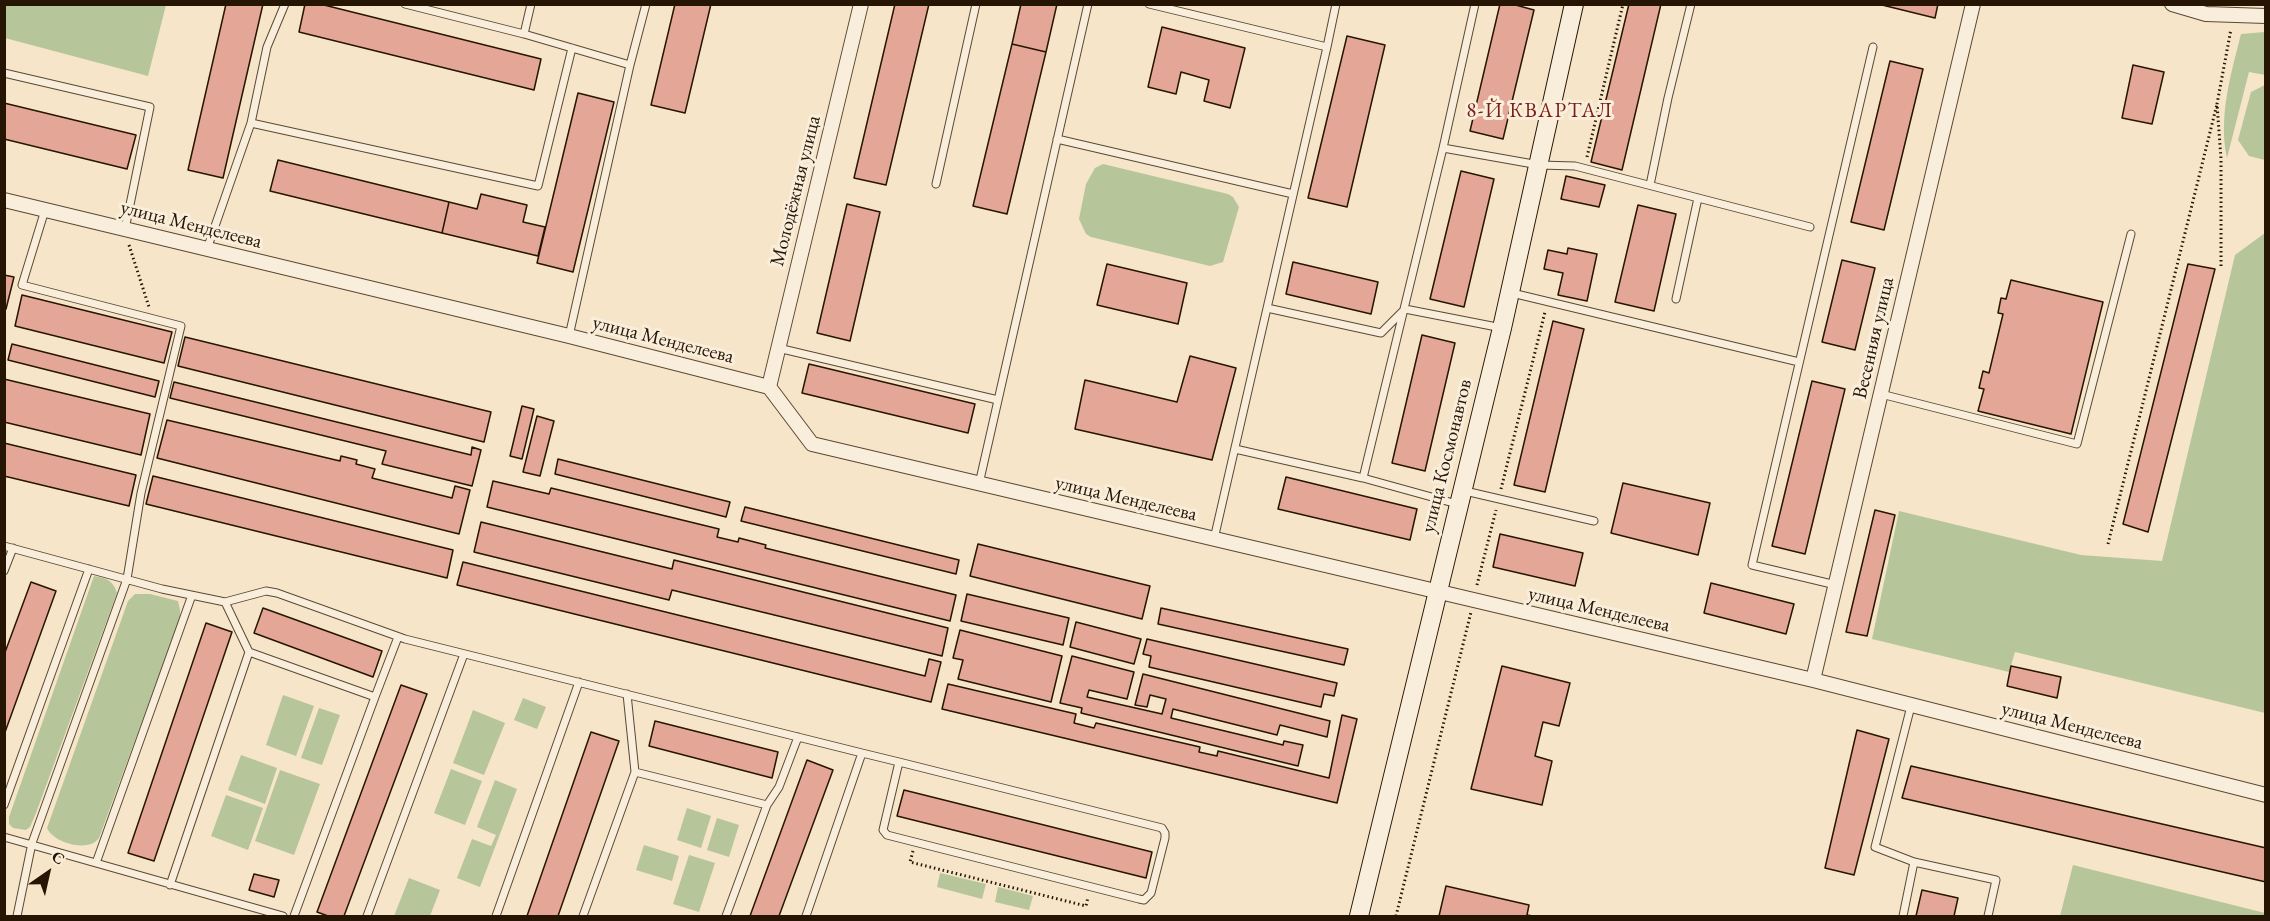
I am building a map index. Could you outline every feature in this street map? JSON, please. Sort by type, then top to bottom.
[{"type":"street","name":"Молодёжная улица","points":[[769,387],[861,4]]},
{"type":"street","name":"улица Космонавтов","points":[[1359,916],[1502,328],[1574,4]]},
{"type":"street","name":"Весенняя улица","points":[[1814,680],[1973,4]]},
{"type":"street","points":[[2173,5],[2206,14],[2265,16]]},
{"type":"street","name":"улица Менделеева","points":[[4,200],[569,336],[769,387],[812,444],[1814,680],[2265,795]]},
{"type":"lane","points":[[207,250],[251,123],[267,47],[285,4]]},
{"type":"lane","points":[[405,4],[524,34],[630,65]]},
{"type":"lane","points":[[524,34],[531,4]]},
{"type":"lane","points":[[569,336],[630,65],[646,4]]},
{"type":"lane","points":[[936,184],[976,4]]},
{"type":"lane","points":[[979,484],[1088,4]]},
{"type":"lane","points":[[1149,4],[1326,48]]},
{"type":"lane","points":[[1214,540],[1336,4]]},
{"type":"lane","points":[[1363,478],[1405,309],[1475,4]]},
{"type":"lane","points":[[1650,185],[1691,4]]},
{"type":"lane","points":[[1836,585],[1752,565],[1873,47]]},
{"type":"lane","points":[[251,123],[538,186],[572,48]]},
{"type":"lane","points":[[4,73],[150,107],[124,229]]},
{"type":"lane","points":[[1057,139],[1293,194]]},
{"type":"lane","points":[[1443,148],[1539,165],[1585,168],[1810,227]]},
{"type":"lane","points":[[1676,299],[1698,198]]},
{"type":"lane","points":[[17,916],[32,843],[127,579],[141,493],[181,326],[22,285],[45,210]]},
{"type":"lane","points":[[1881,394],[2077,444],[2131,234]]},
{"type":"lane","points":[[1510,292],[1799,362]]},
{"type":"lane","points":[[1267,308],[1381,333],[1405,309]]},
{"type":"lane","points":[[1405,309],[1502,328]]},
{"type":"lane","points":[[778,348],[998,400]]},
{"type":"lane","points":[[1235,449],[1363,478],[1594,520]]},
{"type":"lane","points":[[4,546],[225,602],[266,591],[398,636],[464,654],[579,682],[798,737],[899,762],[1162,828],[1165,838],[1148,898],[1139,899],[895,839],[887,835],[883,830],[899,762]]},
{"type":"lane","points":[[4,571],[13,548]]},
{"type":"lane","points":[[4,805],[89,569]]},
{"type":"lane","points":[[96,863],[192,595]]},
{"type":"lane","points":[[170,885],[249,652],[225,602]]},
{"type":"lane","points":[[294,916],[398,636]]},
{"type":"lane","points":[[249,652],[375,697]]},
{"type":"lane","points":[[367,916],[464,654]]},
{"type":"lane","points":[[496,916],[579,682]]},
{"type":"lane","points":[[583,916],[635,772],[627,694]]},
{"type":"lane","points":[[1911,706],[1875,847],[1914,862],[1996,880],[1988,916]]},
{"type":"lane","points":[[726,916],[767,805],[779,787],[798,737]]},
{"type":"lane","points":[[806,916],[862,753]]},
{"type":"lane","points":[[635,772],[767,805]]},
{"type":"lane","points":[[4,837],[32,843],[283,916]]},
{"type":"lane","points":[[1904,916],[1914,862]]},
{"type":"path","points":[[1585,168],[1623,4]]},
{"type":"path","points":[[2108,544],[2217,104],[2232,16]]},
{"type":"path","points":[[2217,104],[2221,159],[2222,266]]},
{"type":"path","points":[[124,229],[152,317]]},
{"type":"path","points":[[915,844],[910,862],[1086,906],[1090,887]]},
{"type":"green space","points":[[4,5],[166,5],[148,76],[5,38]]},
{"type":"green space","points":[[2265,32],[2265,75],[2249,72],[2227,158],[2225,111],[2241,34]]},
{"type":"green space","points":[[2265,85],[2265,160],[2249,156],[2238,140],[2251,92]]},
{"type":"green space","points":[[1103,164],[1233,197],[1239,207],[1223,262],[1210,266],[1086,234],[1079,219],[1086,184],[1095,168]]},
{"type":"green space","points":[[2265,233],[2265,713],[2015,652],[2009,672],[1872,639],[1899,511],[2081,555],[2162,561],[2235,255]]},
{"type":"green space","points":[[94,576],[109,580],[117,593],[30,827],[26,830],[13,828],[9,824],[9,817]]},
{"type":"green space","points":[[135,594],[150,594],[178,601],[180,618],[99,838],[88,845],[63,842],[47,828],[128,601]]},
{"type":"green space","points":[[283,695],[314,706],[296,756],[266,745]]},
{"type":"green space","points":[[523,698],[546,707],[537,729],[514,720]]},
{"type":"green space","points":[[319,708],[340,715],[322,765],[301,758]]},
{"type":"green space","points":[[473,710],[505,723],[484,775],[453,763]]},
{"type":"green space","points":[[241,755],[277,768],[265,804],[228,790]]},
{"type":"green space","points":[[451,769],[482,781],[465,825],[434,813]]},
{"type":"green space","points":[[280,770],[320,784],[294,855],[255,841]]},
{"type":"green space","points":[[495,780],[517,789],[480,887],[457,878],[472,839],[491,846],[496,835],[477,827]]},
{"type":"green space","points":[[226,795],[263,808],[248,850],[211,836]]},
{"type":"green space","points":[[687,808],[711,816],[701,848],[677,840]]},
{"type":"green space","points":[[717,818],[739,825],[729,857],[707,850]]},
{"type":"green space","points":[[644,845],[679,856],[672,881],[636,870]]},
{"type":"green space","points":[[689,855],[715,863],[699,912],[673,904]]},
{"type":"green space","points":[[2073,865],[2265,913],[2265,916],[2060,916]]},
{"type":"green space","points":[[940,873],[986,884],[982,899],[937,887]]},
{"type":"green space","points":[[409,878],[440,890],[430,916],[394,916]]},
{"type":"green space","points":[[998,887],[1033,896],[1029,910],[995,902]]},
{"type":"building","points":[[226,4],[263,4],[223,178],[188,170]]},
{"type":"building","points":[[305,4],[320,4],[541,59],[534,90],[299,32]]},
{"type":"building","points":[[675,4],[711,4],[685,113],[651,105]]},
{"type":"building","points":[[895,4],[929,4],[886,185],[854,178]]},
{"type":"building","points":[[1021,4],[1057,4],[1046,52],[1012,44]]},
{"type":"building","points":[[1500,4],[1512,4],[1534,10],[1503,139],[1470,131]]},
{"type":"building","points":[[1629,4],[1661,4],[1622,170],[1591,162]]},
{"type":"building","points":[[1878,4],[1938,4],[1935,18]]},
{"type":"building","points":[[1162,27],[1245,48],[1230,108],[1204,101],[1209,80],[1181,72],[1176,94],[1148,87]]},
{"type":"building","points":[[1347,36],[1385,45],[1347,207],[1308,198]]},
{"type":"building","points":[[1012,44],[1046,52],[1007,214],[973,206]]},
{"type":"building","points":[[1890,61],[1923,69],[1884,230],[1851,222]]},
{"type":"building","points":[[2133,65],[2164,72],[2152,124],[2122,118]]},
{"type":"building","points":[[578,93],[614,102],[573,272],[537,263]]},
{"type":"building","points":[[4,103],[136,135],[127,169],[4,139]]},
{"type":"building","points":[[278,160],[449,202],[442,233],[270,191]]},
{"type":"building","points":[[1461,171],[1494,179],[1464,307],[1430,299]]},
{"type":"building","points":[[1566,176],[1605,185],[1599,207],[1561,199]]},
{"type":"building","points":[[481,194],[527,205],[523,222],[545,227],[538,256],[442,233],[449,202],[477,209]]},
{"type":"building","points":[[847,204],[880,212],[850,341],[817,333]]},
{"type":"building","points":[[1638,205],[1676,214],[1654,311],[1615,302]]},
{"type":"building","points":[[1568,248],[1597,254],[1587,301],[1558,295],[1563,273],[1544,269],[1548,250],[1567,254]]},
{"type":"building","points":[[1842,260],[1875,268],[1855,350],[1822,342]]},
{"type":"building","points":[[1293,262],[1378,282],[1371,314],[1286,294]]},
{"type":"building","points":[[1107,264],[1187,283],[1178,324],[1097,305]]},
{"type":"building","points":[[2188,264],[2215,269],[2148,532],[2123,524]]},
{"type":"building","points":[[4,275],[14,277],[6,309],[4,309]]},
{"type":"building","points":[[2011,280],[2103,302],[2071,434],[1978,411],[1984,389],[1979,388],[1983,371],[1989,373],[2003,314],[1998,313],[2001,298],[2006,299]]},
{"type":"building","points":[[22,295],[172,332],[164,363],[15,326]]},
{"type":"building","points":[[1553,321],[1584,329],[1545,492],[1514,485]]},
{"type":"building","points":[[1422,335],[1455,343],[1425,471],[1392,463]]},
{"type":"building","points":[[185,337],[491,412],[484,442],[178,366]]},
{"type":"building","points":[[12,344],[159,381],[155,397],[8,360]]},
{"type":"building","points":[[1190,356],[1236,368],[1212,460],[1075,429],[1085,380],[1177,402]]},
{"type":"building","points":[[809,364],[975,404],[968,433],[802,393]]},
{"type":"building","points":[[4,379],[150,414],[141,455],[4,422]]},
{"type":"building","points":[[1812,381],[1845,389],[1805,554],[1772,546]]},
{"type":"building","points":[[174,382],[471,455],[472,447],[481,450],[472,486],[382,464],[386,451],[170,398]]},
{"type":"building","points":[[522,406],[534,409],[522,459],[510,456]]},
{"type":"building","points":[[537,416],[554,421],[540,476],[523,472]]},
{"type":"building","points":[[167,420],[340,461],[341,456],[357,460],[356,464],[375,469],[372,478],[452,498],[455,486],[470,490],[459,534],[157,458]]},
{"type":"building","points":[[4,443],[136,475],[129,506],[4,476]]},
{"type":"building","points":[[558,459],[730,502],[726,517],[555,474]]},
{"type":"building","points":[[153,476],[453,550],[447,578],[146,504]]},
{"type":"building","points":[[1286,477],[1417,509],[1410,540],[1278,509]]},
{"type":"building","points":[[493,481],[549,494],[551,488],[719,529],[717,537],[738,542],[739,538],[766,545],[765,548],[956,595],[950,621],[487,507]]},
{"type":"building","points":[[1623,483],[1710,503],[1698,555],[1611,533]]},
{"type":"building","points":[[745,507],[959,560],[956,574],[741,521]]},
{"type":"building","points":[[1875,510],[1895,515],[1867,636],[1846,632]]},
{"type":"building","points":[[481,522],[672,569],[674,560],[948,628],[942,656],[672,590],[669,600],[474,552]]},
{"type":"building","points":[[1500,534],[1583,553],[1575,586],[1493,567]]},
{"type":"building","points":[[978,544],[1150,586],[1142,619],[970,576]]},
{"type":"building","points":[[463,562],[925,676],[929,659],[941,662],[931,702],[457,585]]},
{"type":"building","points":[[31,582],[56,591],[4,735],[4,655]]},
{"type":"building","points":[[1711,583],[1794,604],[1786,634],[1704,613]]},
{"type":"building","points":[[967,594],[1069,618],[1063,645],[961,621]]},
{"type":"building","points":[[263,608],[382,651],[373,677],[254,633]]},
{"type":"building","points":[[1161,608],[1348,649],[1344,665],[1158,624]]},
{"type":"building","points":[[1076,622],[1141,639],[1134,664],[1070,647]]},
{"type":"building","points":[[206,623],[232,632],[154,861],[128,853]]},
{"type":"building","points":[[960,630],[1062,656],[1051,702],[958,679],[963,660],[953,658]]},
{"type":"building","points":[[1147,639],[1337,683],[1334,696],[1324,694],[1321,707],[1149,667],[1151,656],[1143,654]]},
{"type":"building","points":[[1072,656],[1134,672],[1127,699],[1089,690],[1087,697],[1162,714],[1166,699],[1150,695],[1147,707],[1135,705],[1143,674],[1330,721],[1327,737],[1280,725],[1277,735],[1173,709],[1171,718],[1283,745],[1284,741],[1303,745],[1298,766],[1081,713],[1082,708],[1060,703]]},
{"type":"building","points":[[1502,666],[1570,683],[1559,726],[1543,722],[1535,756],[1552,761],[1542,805],[1471,789]]},
{"type":"building","points":[[2011,666],[2061,677],[2057,698],[2007,686]]},
{"type":"building","points":[[948,684],[1076,714],[1074,723],[1094,728],[1096,723],[1200,747],[1199,752],[1217,756],[1218,751],[1329,778],[1342,715],[1357,719],[1337,803],[942,709]]},
{"type":"building","points":[[401,685],[427,694],[344,916],[328,916],[317,912]]},
{"type":"building","points":[[655,721],[778,752],[772,778],[649,746]]},
{"type":"building","points":[[1857,730],[1889,739],[1854,875],[1825,868]]},
{"type":"building","points":[[591,732],[619,741],[558,916],[527,916]]},
{"type":"building","points":[[807,760],[833,770],[779,916],[750,916]]},
{"type":"building","points":[[1911,766],[2266,848],[2266,882],[1902,798]]},
{"type":"building","points":[[904,790],[1152,852],[1146,878],[897,816]]},
{"type":"building","points":[[254,874],[279,880],[274,897],[249,890]]},
{"type":"building","points":[[1446,886],[1529,905],[1527,915],[1533,916],[1439,916]]},
{"type":"building","points":[[1922,890],[1958,898],[1954,916],[1916,916]]},
{"type":"district","name":"8-Й КВАРТАЛ","points":[[1540,111]]}]
